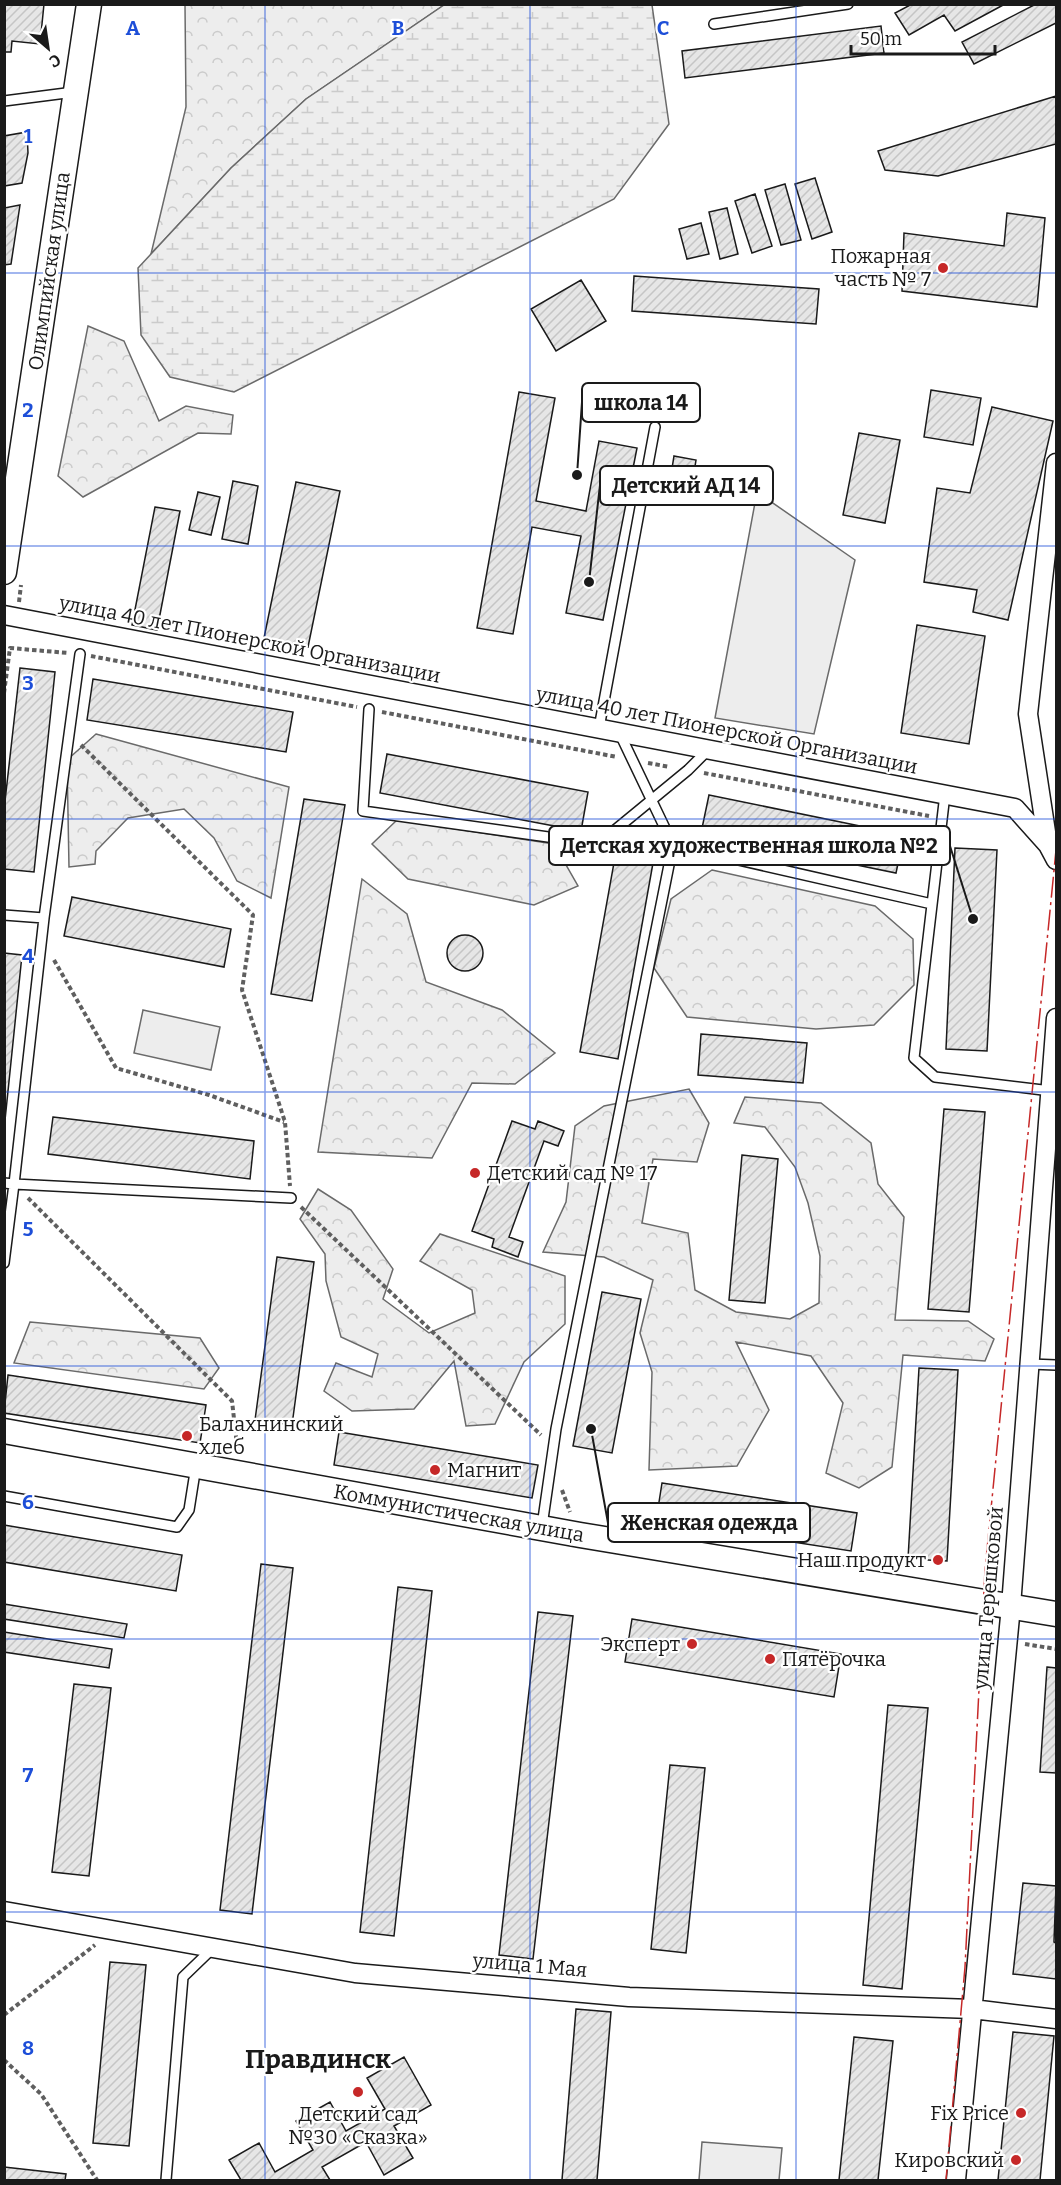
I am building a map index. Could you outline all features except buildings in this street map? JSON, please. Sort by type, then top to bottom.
[{"type":"street","name":"Олимпийская улица","points":[[13,576],[89,4]]},
{"type":"street","name":"улица 40 лет Пионерской Организации","points":[[1053,848],[1028,714],[1056,463]]},
{"type":"street","name":"улица 40 лет Пионерской Организации","points":[[4,615],[1015,808],[1053,848]]},
{"type":"street","name":"улица Терешковой","points":[[956,2181],[1011,1606],[1056,1018]]},
{"type":"street","name":"Коммунистическая улица","points":[[4,1431],[542,1528],[1056,1614]]},
{"type":"street","name":"улица 1 Мая","points":[[4,1911],[355,1973],[629,1997],[972,2009],[1056,2019]]},
{"type":"lane","points":[[714,24],[848,4]]},
{"type":"lane","points":[[4,101],[76,92]]},
{"type":"lane","points":[[599,728],[655,427]]},
{"type":"lane","points":[[4,1263],[9,1183],[71,735],[80,654]]},
{"type":"lane","points":[[369,709],[363,811],[598,844],[651,798],[688,770],[708,749]]},
{"type":"lane","points":[[542,1528],[553,1465],[556,1429],[673,845],[619,732]]},
{"type":"lane","points":[[945,794],[914,1058],[935,1077],[1051,1091]]},
{"type":"lane","points":[[673,845],[932,904]]},
{"type":"lane","points":[[4,915],[44,918]]},
{"type":"lane","points":[[9,1183],[291,1198]]},
{"type":"lane","points":[[1030,1364],[1056,1365]]},
{"type":"lane","points":[[4,1497],[177,1527],[189,1510],[196,1466]]},
{"type":"lane","points":[[166,2181],[183,1977],[213,1948]]},
{"type":"path","points":[[13,576],[19,604],[30,607]]},
{"type":"path","points":[[4,693],[10,648],[80,654],[942,819]]},
{"type":"path","points":[[71,735],[253,915],[242,990],[285,1122],[291,1198],[541,1436],[570,1512]]},
{"type":"path","points":[[42,938],[116,1068],[209,1095],[285,1122]]},
{"type":"path","points":[[9,1183],[232,1401],[238,1457]]},
{"type":"path","points":[[1007,1641],[1056,1649]]},
{"type":"path","points":[[4,2015],[114,1930]]},
{"type":"path","points":[[4,2060],[41,2094],[97,2181]]},
{"type":"shaded area","points":[[757,492],[855,560],[814,734],[715,718]]},
{"type":"shaded area","points":[[143,1010],[220,1027],[211,1070],[134,1053]]},
{"type":"shaded area","points":[[702,2142],[782,2148],[779,2180],[699,2180]]},
{"type":"green space","points":[[185,5],[444,5],[306,99],[231,168],[151,254],[186,107]]},
{"type":"green space","points":[[444,5],[652,5],[669,124],[614,199],[234,392],[170,377],[141,335],[138,268],[231,168],[306,99]]},
{"type":"green space","points":[[88,326],[124,341],[159,421],[186,406],[233,415],[231,434],[198,433],[83,497],[58,476]]},
{"type":"green space","points":[[96,734],[289,787],[271,898],[237,881],[214,838],[184,809],[128,818],[96,851],[95,864],[69,867],[67,760]]},
{"type":"green space","points":[[397,820],[554,844],[578,886],[534,905],[408,879],[372,844]]},
{"type":"green space","points":[[712,870],[875,906],[913,939],[914,985],[874,1025],[816,1029],[687,1017],[654,968],[671,899]]},
{"type":"green space","points":[[362,879],[407,914],[426,982],[502,1010],[555,1053],[515,1084],[472,1083],[432,1158],[318,1152]]},
{"type":"green space","points":[[689,1089],[709,1123],[697,1162],[653,1159],[642,1223],[688,1233],[695,1290],[736,1312],[790,1319],[819,1303],[820,1256],[808,1203],[795,1167],[765,1127],[734,1123],[745,1097],[821,1103],[871,1143],[878,1184],[904,1217],[895,1320],[968,1321],[994,1339],[985,1361],[903,1355],[892,1467],[859,1488],[826,1473],[843,1403],[811,1356],[736,1342],[769,1410],[737,1466],[649,1470],[652,1372],[640,1333],[653,1280],[604,1257],[543,1252],[566,1202],[575,1126],[604,1106]]},
{"type":"green space","points":[[318,1189],[351,1210],[393,1269],[383,1299],[429,1333],[475,1313],[472,1290],[420,1261],[440,1234],[565,1276],[565,1324],[524,1362],[495,1424],[466,1426],[454,1361],[414,1409],[352,1411],[324,1391],[336,1363],[372,1377],[378,1354],[341,1337],[326,1281],[325,1254],[300,1219]]},
{"type":"green space","points":[[30,1322],[200,1338],[219,1368],[204,1389],[14,1363]]},
{"type":"power","points":[[946,2180],[965,1967],[985,1570],[1056,850]]},
{"type":"place","name":"Пожарная часть № 7","points":[[943,268]]},
{"type":"place","name":"школа 14","points":[[577,475]]},
{"type":"place","name":"Детский АД 14","points":[[589,582]]},
{"type":"place","name":"Детская художественная школа №2","points":[[973,919]]},
{"type":"place","name":"Детский сад № 17","points":[[475,1173]]},
{"type":"place","name":"Женская одежда","points":[[591,1429]]},
{"type":"place","name":"Балахнинский хлеб","points":[[187,1436]]},
{"type":"place","name":"Магнит","points":[[435,1470]]},
{"type":"place","name":"Наш продукт","points":[[938,1560]]},
{"type":"place","name":"Эксперт","points":[[692,1644]]},
{"type":"place","name":"Пятёрочка","points":[[770,1659]]},
{"type":"place","name":"Детский сад №30 «Сказка»","points":[[358,2092]]},
{"type":"place","name":"Fix Price","points":[[1021,2113]]},
{"type":"place","name":"Кировский","points":[[1016,2160]]},
{"type":"district","name":"Правдинск","points":[[318,2059]]}]
